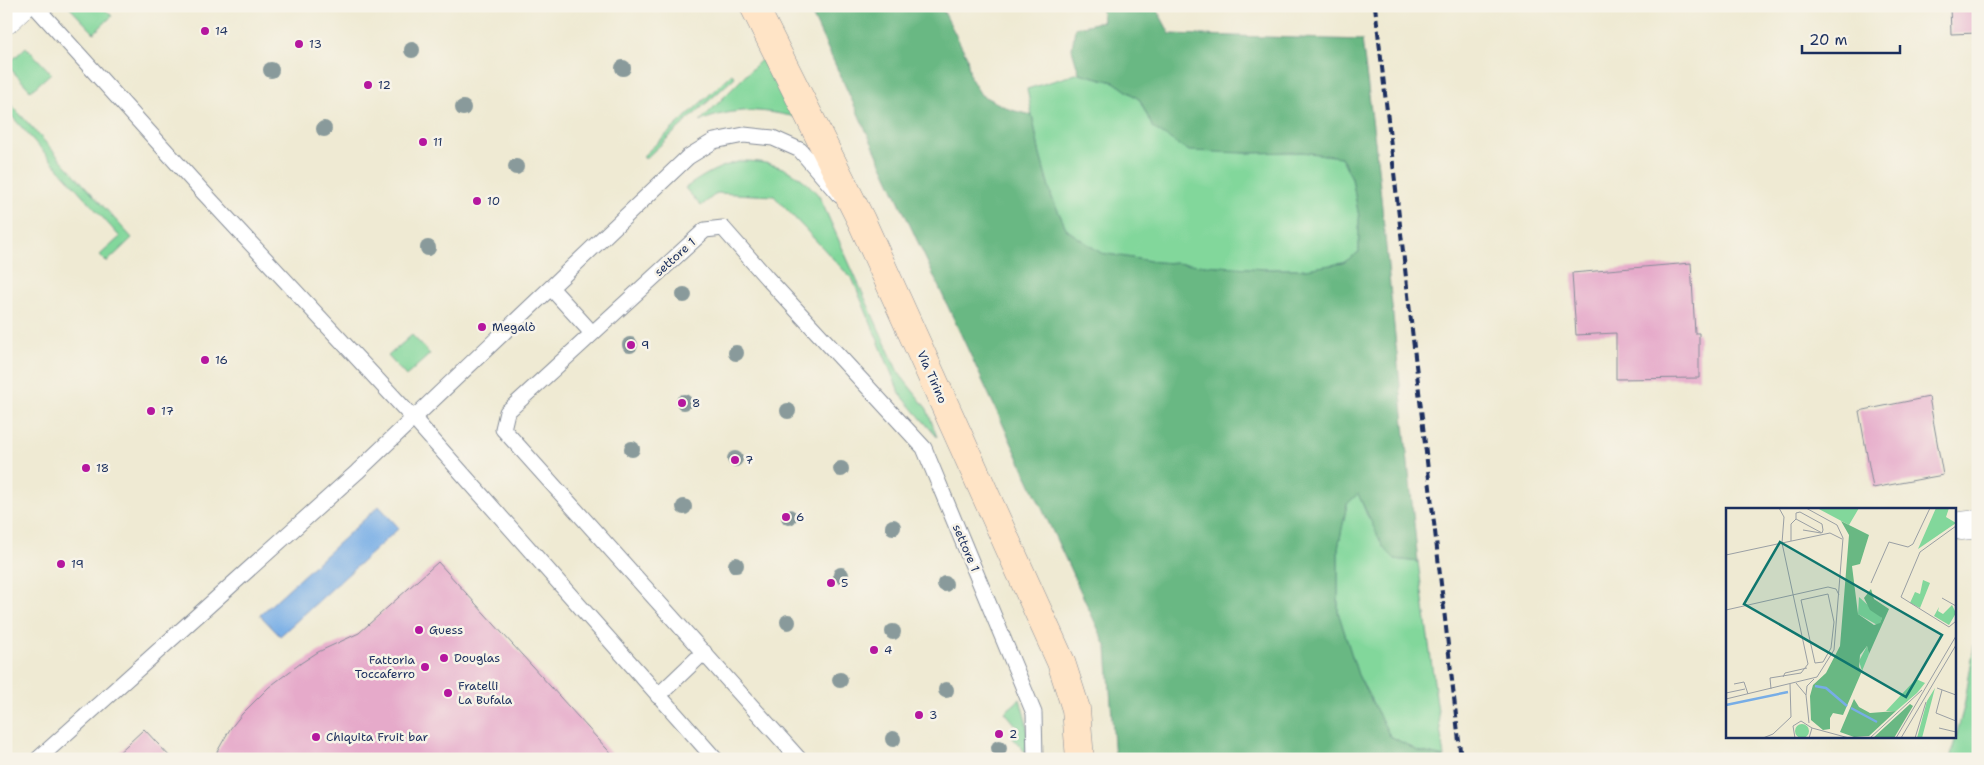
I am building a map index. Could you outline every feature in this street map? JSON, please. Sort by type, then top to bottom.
[{"type":"street","points":[[6,20],[21,6]]},
{"type":"street","name":"Via Tirino","points":[[754,6],[861,220],[1061,662],[1076,709],[1080,759]]},
{"type":"lane","points":[[35,6],[203,192],[414,419],[715,759]]},
{"type":"lane","points":[[38,759],[414,419],[688,157],[714,141],[744,135],[773,138],[800,150],[861,220]]},
{"type":"lane","name":"settore 1","points":[[799,759],[504,429],[507,412],[705,230],[722,228],[924,448],[1034,713],[1035,759]]},
{"type":"lane","points":[[551,288],[592,333]]},
{"type":"lane","points":[[658,696],[704,652]]},
{"type":"green space","points":[[68,6],[102,6],[112,16],[94,33]]},
{"type":"green space","points":[[808,6],[939,6],[967,57],[970,77],[981,95],[1011,110],[1032,115],[1040,155],[1052,198],[1067,230],[1101,253],[1157,262],[1264,269],[1306,269],[1343,263],[1359,252],[1359,217],[1352,178],[1341,157],[1302,152],[1243,153],[1189,151],[1153,128],[1140,100],[1114,82],[1079,73],[1072,49],[1075,28],[1103,21],[1101,6],[1155,6],[1170,34],[1362,40],[1377,158],[1418,562],[1395,559],[1383,547],[1358,494],[1347,504],[1338,548],[1338,612],[1358,675],[1390,736],[1418,751],[1444,757],[1444,759],[1115,759],[1107,648]]},
{"type":"green space","points":[[26,47],[51,73],[31,91],[7,65]]},
{"type":"green space","points":[[767,54],[796,117],[770,112],[737,111],[700,121]]},
{"type":"green space","points":[[1079,73],[1114,82],[1140,100],[1153,128],[1243,153],[1302,152],[1341,157],[1352,178],[1359,217],[1359,252],[1343,263],[1306,269],[1264,269],[1157,262],[1101,253],[1067,230],[1052,198],[1040,155],[1027,89]]},
{"type":"green space","points":[[732,74],[735,77],[645,159],[643,156]]},
{"type":"green space","points":[[8,101],[132,238],[107,262],[100,255],[120,237],[8,112]]},
{"type":"green space","points":[[742,161],[765,163],[785,169],[803,180],[819,196],[898,372],[927,409],[937,437],[900,394],[853,280],[774,196],[717,193],[701,206],[685,188],[712,172]]},
{"type":"green space","points":[[412,335],[430,354],[406,376],[388,356]]},
{"type":"green space","points":[[1358,493],[1367,515],[1395,559],[1418,562],[1444,757],[1418,751],[1390,736],[1358,675],[1338,612],[1338,548],[1347,504]]},
{"type":"green space","points":[[1978,623],[1978,759],[1950,759],[1964,707]]},
{"type":"green space","points":[[1020,699],[1027,725],[1027,754],[1012,737],[1020,730],[1005,712]]},
{"type":"water","points":[[379,506],[399,528],[280,636],[260,615]]},
{"type":"building","points":[[1950,6],[1978,6],[1978,33],[1951,34]]},
{"type":"building","points":[[1691,263],[1695,333],[1699,333],[1699,378],[1616,379],[1616,333],[1576,335],[1572,273]]},
{"type":"building","points":[[1929,397],[1943,475],[1873,488],[1859,411]]},
{"type":"building","points":[[438,562],[616,759],[213,759],[230,729],[269,687],[318,652],[359,633]]},
{"type":"building","points":[[144,729],[172,759],[112,759]]},
{"type":"railway","points":[[1375,6],[1461,759]]},
{"type":"place","name":"14","points":[[205,31]]},
{"type":"place","name":"13","points":[[299,44]]},
{"type":"place","name":"12","points":[[368,85]]},
{"type":"place","name":"11","points":[[423,142]]},
{"type":"place","name":"10","points":[[477,201]]},
{"type":"place","name":"Megalò","points":[[482,327]]},
{"type":"place","name":"9","points":[[631,345]]},
{"type":"place","name":"16","points":[[205,360]]},
{"type":"place","name":"8","points":[[682,403]]},
{"type":"place","name":"17","points":[[151,411]]},
{"type":"place","name":"7","points":[[735,460]]},
{"type":"place","name":"18","points":[[86,468]]},
{"type":"place","name":"6","points":[[786,517]]},
{"type":"place","name":"19","points":[[61,564]]},
{"type":"place","name":"5","points":[[831,583]]},
{"type":"place","name":"Guess","points":[[419,630]]},
{"type":"place","name":"4","points":[[874,650]]},
{"type":"place","name":"Douglas","points":[[444,658]]},
{"type":"place","name":"Fattoria Toccaferro","points":[[425,667]]},
{"type":"place","name":"Fratelli La Bufala","points":[[448,693]]},
{"type":"place","name":"3","points":[[919,715]]},
{"type":"place","name":"2","points":[[999,734]]},
{"type":"place","name":"Chiquita Fruit bar","points":[[316,737]]}]
